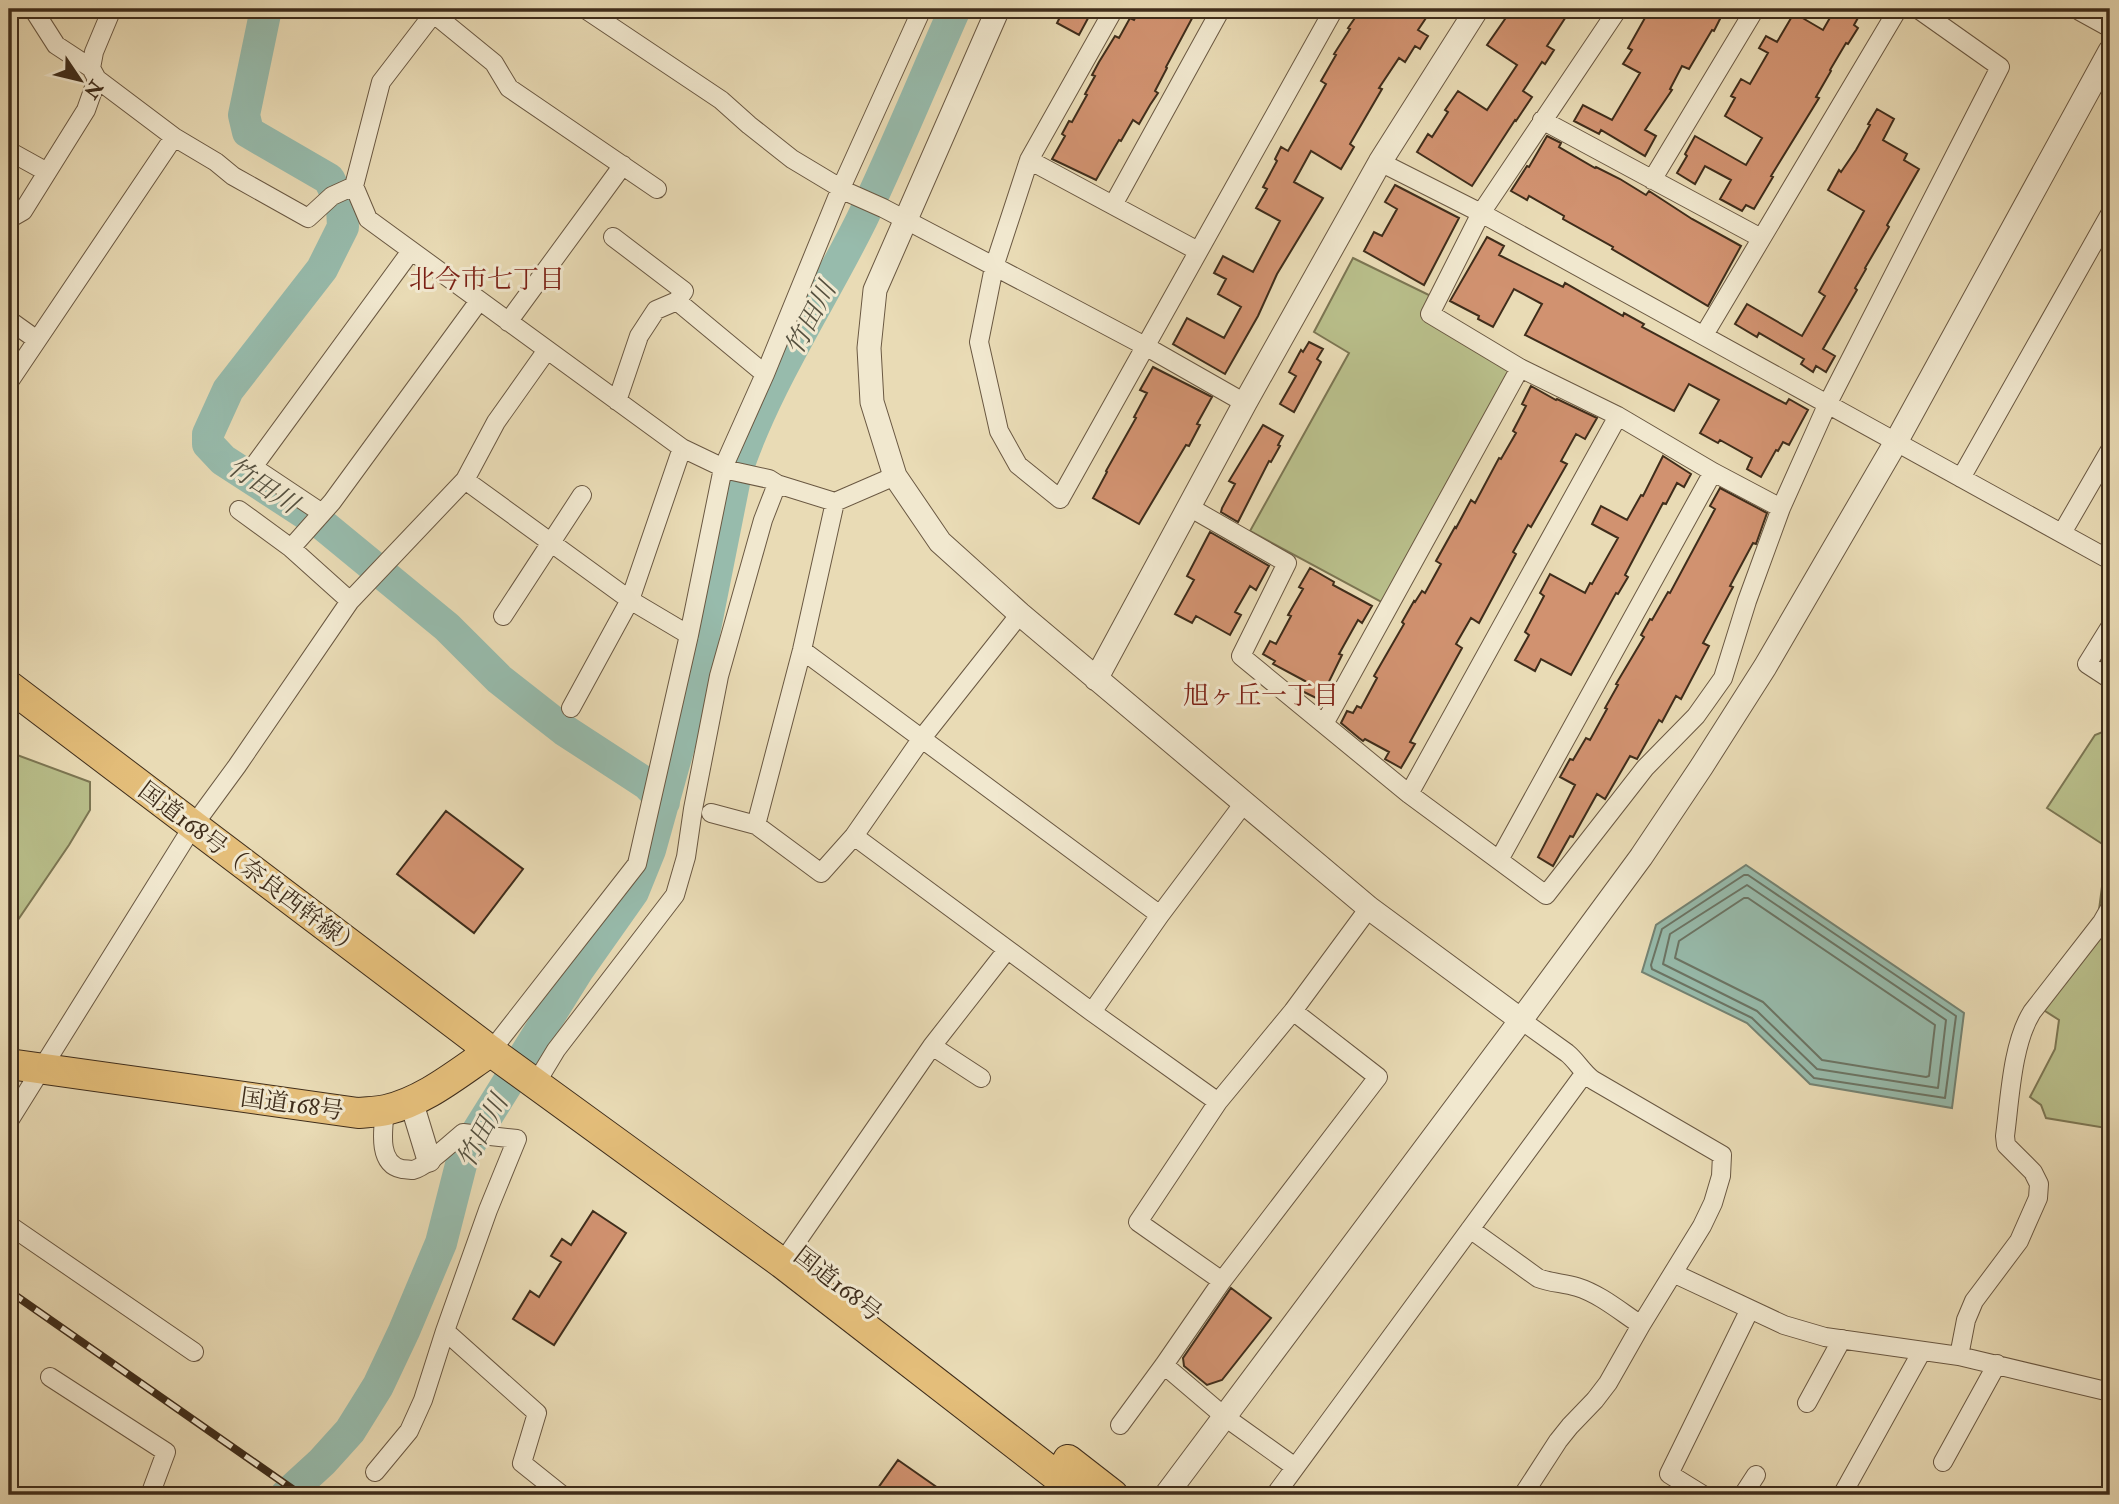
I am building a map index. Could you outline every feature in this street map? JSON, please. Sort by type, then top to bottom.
[{"type":"highway","name":"国道168号（奈良西幹線）","points":[[9,685],[495,1054]]},
{"type":"highway","name":"国道168号","points":[[9,1064],[358,1112],[398,1106],[495,1054],[542,1087],[742,1210],[788,1256],[1081,1495]]},
{"type":"highway","name":"国道168号","points":[[788,1256],[1113,1495]]},
{"type":"street","points":[[33,9],[56,45],[174,137],[216,162],[233,176],[309,218],[332,196],[354,186]]},
{"type":"street","points":[[9,219],[23,211],[86,110],[94,73],[93,52],[112,9]]},
{"type":"street","points":[[585,9],[722,100],[792,159],[844,190],[1145,346],[1245,403]]},
{"type":"street","points":[[495,1054],[636,864],[725,469],[922,9]]},
{"type":"street","points":[[998,9],[875,290],[869,348],[872,402],[895,476],[940,542],[1096,679],[1369,908],[1567,1053],[1584,1074],[1722,1155],[1721,1177],[1713,1203],[1673,1273],[1608,1383],[1558,1441],[1523,1495]]},
{"type":"street","points":[[1114,9],[1029,160],[993,267],[979,342],[999,431],[1018,465],[1060,499],[1334,9]]},
{"type":"street","points":[[1113,205],[1221,9]]},
{"type":"street","points":[[1096,679],[1245,403],[1380,162],[1477,9]]},
{"type":"street","points":[[1618,9],[1481,213],[1430,314],[1520,368],[1618,416],[1781,508]]},
{"type":"street","points":[[1652,180],[1755,9]]},
{"type":"street","points":[[1704,335],[1898,9]]},
{"type":"street","points":[[1189,507],[1287,563],[1241,656],[1409,793],[1546,895],[1645,768],[1696,716],[1723,678],[1746,601],[1781,508],[1828,403],[2000,67],[1918,9]]},
{"type":"street","points":[[2081,9],[2110,25]]},
{"type":"street","points":[[657,189],[509,88],[494,63],[435,11],[381,82],[354,186],[368,219],[682,448],[725,469],[835,502],[895,476]]},
{"type":"street","points":[[1166,1495],[1641,857],[1702,766],[1765,667],[1896,442],[2110,51]]},
{"type":"street","points":[[1542,120],[1761,238]]},
{"type":"street","points":[[9,382],[174,137]]},
{"type":"street","points":[[9,150],[47,172]]},
{"type":"street","points":[[1029,160],[1198,251]]},
{"type":"street","points":[[1380,162],[1481,213],[2110,560]]},
{"type":"street","points":[[508,321],[623,165]]},
{"type":"street","points":[[1961,478],[2110,214]]},
{"type":"street","points":[[613,237],[684,291],[677,301],[656,310],[639,336],[617,401]]},
{"type":"street","points":[[322,513],[253,467],[411,251]]},
{"type":"street","points":[[291,548],[332,502],[479,301]]},
{"type":"street","points":[[677,301],[765,374]]},
{"type":"street","points":[[9,320],[37,340]]},
{"type":"street","points":[[9,1121],[193,826],[350,601],[465,480],[496,422],[547,350]]},
{"type":"street","points":[[1324,724],[1520,368]]},
{"type":"street","points":[[1409,793],[1618,416]]},
{"type":"street","points":[[571,708],[630,600],[682,448]]},
{"type":"street","points":[[2062,533],[2110,450]]},
{"type":"street","points":[[1499,860],[1713,472]]},
{"type":"street","points":[[465,480],[630,600],[689,635]]},
{"type":"street","points":[[542,1087],[556,1050],[674,895],[686,856],[692,809],[719,676],[773,482]]},
{"type":"street","points":[[503,616],[582,495]]},
{"type":"street","points":[[756,825],[802,650],[835,502]]},
{"type":"street","points":[[239,510],[291,548],[350,601]]},
{"type":"street","points":[[711,813],[756,825],[821,873],[854,836],[922,738],[1020,614]]},
{"type":"street","points":[[2110,627],[2087,664],[2110,679]]},
{"type":"street","points":[[802,650],[1160,915]]},
{"type":"street","points":[[1092,1012],[1244,803]]},
{"type":"street","points":[[854,836],[1219,1102]]},
{"type":"street","points":[[1222,1281],[1138,1222],[1219,1102],[1293,1011],[1369,908]]},
{"type":"street","points":[[1959,1356],[1966,1320],[1974,1301],[2019,1241],[2038,1198],[2039,1184],[2033,1172],[2006,1145],[2005,1136],[2019,1041],[2024,1025],[2110,908]]},
{"type":"street","points":[[788,1256],[933,1046],[1007,950]]},
{"type":"street","points":[[1120,1426],[1222,1281],[1378,1077],[1293,1011]]},
{"type":"street","points":[[933,1046],[981,1078]]},
{"type":"street","points":[[1275,1495],[1584,1074]]},
{"type":"street","points":[[398,1106],[429,1160]]},
{"type":"street","points":[[375,1472],[409,1431],[423,1400],[488,1210],[517,1139],[463,1133],[413,1170],[398,1169],[386,1157],[382,1140],[398,1106]]},
{"type":"street","points":[[9,1225],[194,1352]]},
{"type":"street","points":[[1471,1229],[1538,1278],[1594,1295],[1640,1325]]},
{"type":"street","points":[[1673,1273],[1803,1332],[1959,1356],[2110,1392]]},
{"type":"street","points":[[1703,1495],[1669,1474],[1750,1310]]},
{"type":"street","points":[[445,1331],[537,1413],[522,1463],[562,1495]]},
{"type":"street","points":[[1807,1403],[1842,1339]]},
{"type":"street","points":[[1842,1495],[1923,1351]]},
{"type":"street","points":[[1943,1462],[1997,1364]]},
{"type":"street","points":[[1164,1365],[1225,1417],[1295,1468]]},
{"type":"street","points":[[50,1377],[166,1452],[150,1495]]},
{"type":"street","points":[[1743,1495],[1756,1475]]},
{"type":"green space","points":[[1353,258],[1433,297],[1425,317],[1516,368],[1385,604],[1250,531],[1349,353],[1314,332]]},
{"type":"green space","points":[[2110,729],[2110,849],[2047,808],[2095,735]]},
{"type":"green space","points":[[9,752],[90,782],[90,810],[9,933]]},
{"type":"green space","points":[[2110,860],[2110,1125],[2106,1128],[2046,1118],[2041,1105],[2030,1097],[2055,1049],[2059,1020],[2031,1002],[2090,931],[2099,910],[2103,879]]},
{"type":"water","points":[[1746,865],[1964,1013],[1952,1108],[1810,1084],[1747,1023],[1642,972],[1656,925]]},
{"type":"building","points":[[1064,9],[1093,9],[1079,35],[1057,23]]},
{"type":"building","points":[[1140,9],[1197,9],[1166,67],[1155,91],[1158,93],[1139,124],[1133,120],[1096,180],[1052,159],[1065,136],[1062,134],[1069,121],[1072,122],[1087,95],[1085,94],[1099,62],[1115,36],[1119,38],[1130,18],[1134,20]]},
{"type":"building","points":[[1367,9],[1432,9],[1418,30],[1428,36],[1420,49],[1415,46],[1405,62],[1399,58],[1379,88],[1382,89],[1350,144],[1354,147],[1341,169],[1311,151],[1294,182],[1323,198],[1277,274],[1258,316],[1225,374],[1173,344],[1187,318],[1224,338],[1241,307],[1218,294],[1226,279],[1214,273],[1223,256],[1253,272],[1280,221],[1256,208],[1267,189],[1263,187],[1277,161],[1275,159],[1281,147],[1288,151],[1326,84],[1321,81],[1350,29],[1348,28],[1357,15],[1361,17]]},
{"type":"building","points":[[1512,9],[1571,9],[1547,46],[1554,50],[1545,64],[1542,62],[1523,91],[1532,97],[1472,186],[1417,152],[1428,134],[1432,137],[1458,91],[1487,110],[1517,65],[1487,45]]},
{"type":"building","points":[[1650,9],[1725,9],[1689,69],[1682,66],[1670,89],[1672,90],[1645,130],[1656,136],[1645,156],[1601,130],[1599,134],[1574,121],[1583,105],[1612,120],[1640,73],[1623,64],[1632,50],[1628,48]]},
{"type":"building","points":[[1835,9],[1863,9],[1854,25],[1858,28],[1830,70],[1816,97],[1819,98],[1754,209],[1746,205],[1742,211],[1720,199],[1731,180],[1705,166],[1695,184],[1677,173],[1695,136],[1746,165],[1762,138],[1725,116],[1735,98],[1731,96],[1741,79],[1750,84],[1768,53],[1759,48],[1766,36],[1777,42],[1794,13],[1823,30]]},
{"type":"building","points":[[1877,109],[1894,119],[1883,140],[1907,154],[1904,160],[1919,169],[1887,225],[1889,227],[1855,288],[1857,290],[1823,349],[1835,356],[1826,372],[1816,366],[1813,372],[1801,364],[1804,359],[1759,333],[1757,337],[1735,324],[1747,304],[1802,336],[1825,296],[1819,292],[1864,211],[1828,190],[1839,170],[1841,172],[1856,150]]},
{"type":"building","points":[[1547,136],[1561,143],[1559,147],[1595,168],[1646,195],[1649,191],[1741,246],[1708,306],[1563,219],[1564,216],[1529,196],[1527,200],[1511,191]]},
{"type":"building","points":[[1395,185],[1459,218],[1424,285],[1364,251],[1374,232],[1382,236],[1397,209],[1385,202]]},
{"type":"building","points":[[1487,237],[1504,246],[1499,255],[1563,287],[1565,283],[1786,404],[1789,399],[1808,410],[1789,445],[1783,442],[1778,451],[1776,450],[1761,477],[1747,469],[1752,458],[1720,440],[1718,443],[1700,433],[1719,400],[1689,384],[1674,411],[1525,335],[1542,304],[1514,289],[1493,327],[1478,319],[1479,316],[1450,301]]},
{"type":"building","points":[[1309,342],[1323,349],[1317,359],[1321,362],[1294,412],[1280,404],[1296,376],[1289,372],[1301,350],[1303,352]]},
{"type":"building","points":[[1153,367],[1212,397],[1197,424],[1200,425],[1189,446],[1186,445],[1139,524],[1093,498],[1136,418],[1134,417],[1147,393],[1140,390]]},
{"type":"building","points":[[1531,386],[1597,418],[1585,439],[1576,434],[1561,461],[1567,464],[1531,527],[1528,525],[1513,552],[1516,554],[1479,623],[1471,618],[1456,644],[1462,648],[1410,742],[1415,744],[1401,768],[1385,759],[1389,752],[1365,739],[1363,741],[1341,723],[1347,711],[1353,713],[1357,706],[1361,708],[1377,678],[1374,676],[1404,624],[1402,622],[1414,601],[1422,591],[1425,593],[1441,564],[1436,561],[1455,527],[1471,500],[1475,503],[1516,433],[1513,431],[1526,406],[1522,404]]},
{"type":"building","points":[[1263,425],[1283,436],[1238,522],[1221,512],[1222,508],[1235,484],[1229,481]]},
{"type":"building","points":[[1663,456],[1691,474],[1684,487],[1677,483],[1666,504],[1663,503],[1625,575],[1628,577],[1618,594],[1616,593],[1571,675],[1541,659],[1535,671],[1515,660],[1529,635],[1525,632],[1544,596],[1540,593],[1550,574],[1585,593],[1618,538],[1592,524],[1601,506],[1627,520],[1641,495],[1643,496]]},
{"type":"building","points":[[1720,488],[1767,513],[1756,544],[1753,543],[1730,586],[1733,587],[1703,643],[1709,646],[1681,699],[1676,696],[1637,759],[1630,756],[1605,799],[1597,794],[1553,866],[1538,857],[1575,785],[1560,777],[1586,738],[1590,740],[1607,709],[1605,708],[1618,685],[1616,684],[1644,637],[1641,635],[1668,592],[1670,593],[1715,509],[1710,506]]},
{"type":"building","points":[[1210,532],[1269,566],[1256,590],[1250,586],[1235,612],[1241,615],[1230,635],[1196,616],[1192,623],[1175,614],[1194,580],[1187,576]]},
{"type":"building","points":[[1310,568],[1334,582],[1333,585],[1372,606],[1362,623],[1358,620],[1339,654],[1342,655],[1320,700],[1300,690],[1305,681],[1273,664],[1275,661],[1263,654],[1270,641],[1276,644],[1303,589],[1299,587]]},
{"type":"building","points":[[446,811],[523,869],[474,933],[397,874]]},
{"type":"building","points":[[593,1211],[626,1233],[554,1345],[513,1319],[530,1291],[539,1297],[561,1262],[551,1256],[562,1239],[571,1245]]},
{"type":"building","points":[[1231,1288],[1271,1318],[1222,1380],[1207,1385],[1184,1366],[1183,1358]]},
{"type":"building","points":[[898,1460],[948,1495],[873,1495]]},
{"type":"waterway","name":"竹田川","points":[[266,9],[244,115],[248,132],[329,179],[342,206],[343,227],[322,269],[228,390],[208,434],[208,444],[223,460],[323,525],[447,627],[499,679],[564,730],[647,784],[664,802]]},
{"type":"waterway","name":"竹田川","points":[[286,1495],[322,1462],[350,1431],[378,1386],[441,1243],[464,1153],[578,970],[633,892],[650,850],[688,714],[736,473],[748,440],[778,375],[862,219],[955,9]]},
{"type":"railway","points":[[9,1291],[301,1495]]},
{"type":"district","name":"北今市七丁目","points":[[487,279]]},
{"type":"district","name":"旭ヶ丘一丁目","points":[[1261,695]]}]
